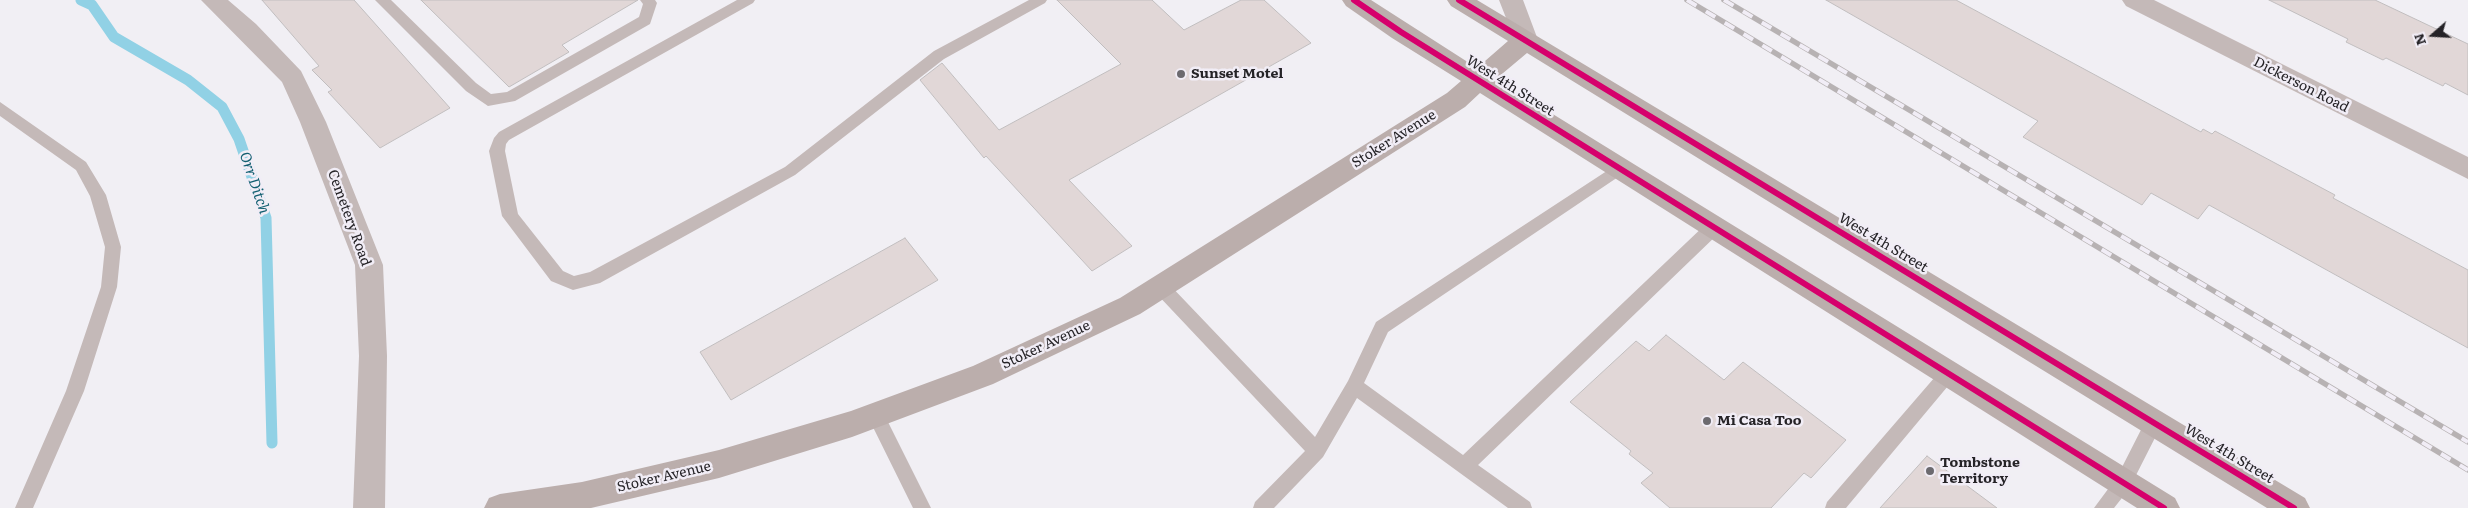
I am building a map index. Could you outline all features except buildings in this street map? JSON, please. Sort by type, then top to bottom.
[{"type":"main road","name":"West 4th Street","points":[[1354,0],[1401,32],[1947,375],[2164,508]]},
{"type":"main road","name":"West 4th Street","points":[[1459,0],[2294,508]]},
{"type":"main road","name":"Stoker Avenue","points":[[500,508],[582,496],[719,464],[876,415],[983,375],[1130,306],[1456,100],[1526,40]]},
{"type":"street","name":"Cemetery Road","points":[[213,0],[247,30],[292,76],[313,122],[369,265],[373,356],[369,508]]},
{"type":"street","points":[[1511,0],[1526,40]]},
{"type":"street","name":"Dickerson Road","points":[[2134,0],[2468,169]]},
{"type":"lane","points":[[382,0],[471,87],[488,100],[510,97],[645,20],[650,3],[647,0]]},
{"type":"lane","points":[[748,0],[504,136],[497,151],[510,216],[557,276],[573,282],[594,278],[790,171],[939,55],[1040,0]]},
{"type":"lane","points":[[0,108],[81,166],[98,194],[113,247],[109,287],[75,391],[24,508]]},
{"type":"lane","points":[[1262,508],[1317,452],[1354,386],[1382,327],[1619,168]]},
{"type":"lane","points":[[1465,465],[1713,228]]},
{"type":"lane","points":[[1160,286],[1317,452]]},
{"type":"lane","points":[[1834,508],[1947,375]]},
{"type":"lane","points":[[1354,386],[1522,508]]},
{"type":"lane","points":[[876,415],[922,508]]},
{"type":"lane","points":[[2103,508],[2123,483],[2154,422]]},
{"type":"waterway","name":"Orr Ditch","points":[[81,0],[92,5],[114,37],[188,80],[222,107],[239,139],[266,218],[272,443]]},
{"type":"railway","points":[[1687,0],[2468,470]]},
{"type":"railway","points":[[1724,0],[2468,442]]},
{"type":"cycle path","points":[[1354,0],[1401,32],[2164,508]]},
{"type":"cycle path","points":[[1459,0],[2294,508]]},
{"type":"place","name":"Sunset Motel","points":[[1181,74]]},
{"type":"place","name":"Mi Casa Too","points":[[1707,421]]},
{"type":"place","name":"Tombstone Territory","points":[[1930,471]]}]
